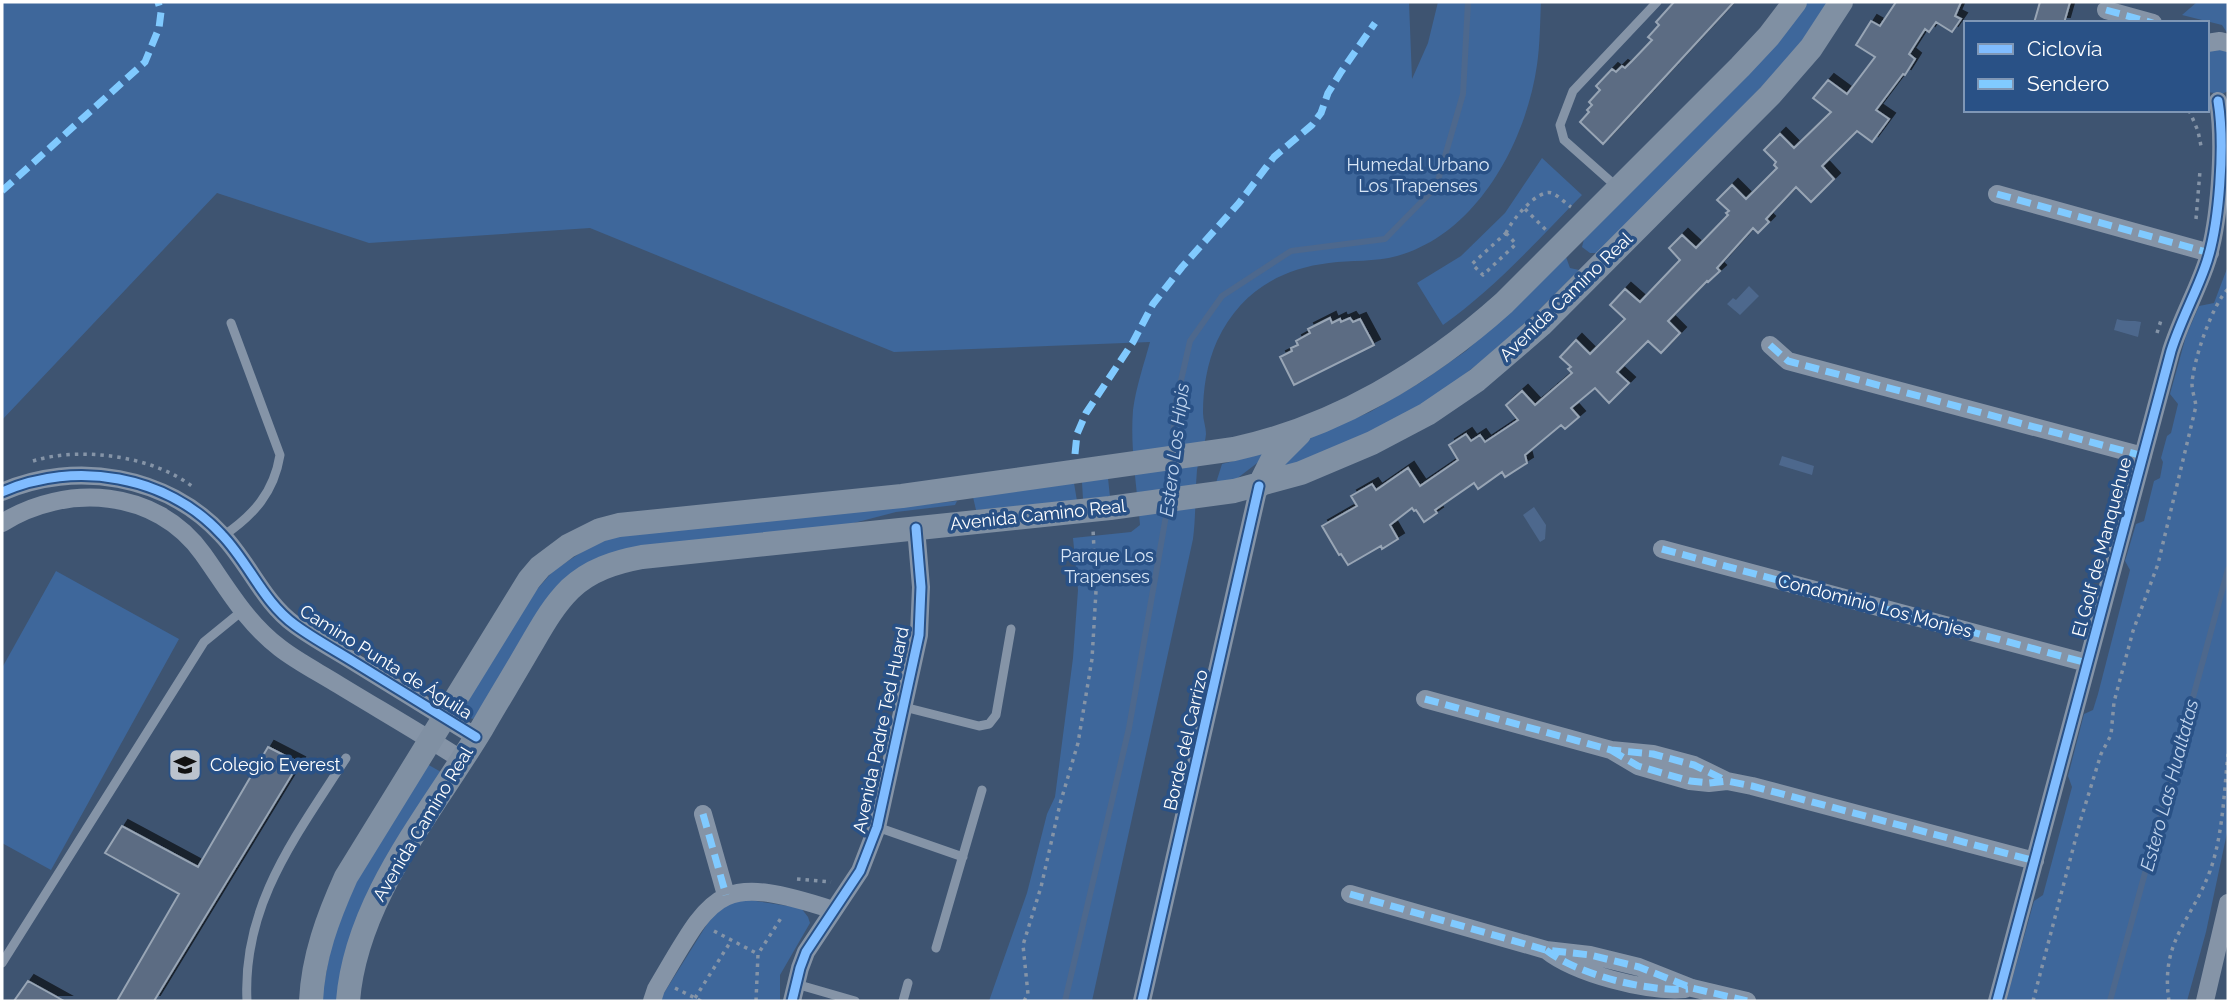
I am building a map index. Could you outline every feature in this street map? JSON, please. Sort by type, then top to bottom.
[{"type":"main road","points":[[1259,486],[1271,462],[1307,426],[1371,397],[1438,357],[1496,310],[1559,232],[1619,188],[1755,52],[1795,2]]},
{"type":"main road","name":"Avenida Camino Real","points":[[348,1001],[351,971],[372,908],[388,876],[463,760],[553,609],[573,587],[597,571],[642,557],[946,525],[1106,516],[1259,486],[1301,473],[1372,443],[1451,398],[1522,343],[1770,95],[1811,48],[1841,2]]},
{"type":"main road","points":[[1559,232],[1578,256],[1599,267]]},
{"type":"main road","name":"Avenida Camino Real","points":[[311,1001],[317,953],[328,916],[346,877],[529,580],[553,556],[584,537],[610,527],[644,521],[964,488],[1216,453],[1280,437],[1307,426]]},
{"type":"main road","points":[[946,525],[957,516],[962,507],[964,488]]},
{"type":"street","points":[[2106,10],[2146,21]]},
{"type":"street","points":[[2209,43],[2228,43]]},
{"type":"street","name":"El Golf de Manquehue","points":[[1997,1001],[2178,327],[2210,253],[2221,152],[2218,99]]},
{"type":"street","points":[[1997,194],[2210,253]]},
{"type":"street","points":[[1770,345],[1788,361],[2143,456]]},
{"type":"street","name":"Camino Punta de Águila","points":[[2,492],[32,481],[77,475],[123,479],[177,500],[206,520],[223,536],[262,591],[295,625],[476,737]]},
{"type":"street","name":"Borde del Carrizo","points":[[1142,1001],[1259,486]]},
{"type":"street","points":[[2,523],[35,506],[75,497],[106,498],[155,514],[189,538],[203,553],[242,611],[281,649],[463,760]]},
{"type":"street","name":"Avenida Padre Ted Huard","points":[[794,993],[806,952],[860,871],[877,827],[921,620],[916,528]]},
{"type":"street","name":"Condominio Los Monjes","points":[[1662,549],[2087,663]]},
{"type":"street","points":[[1426,699],[1611,750],[1638,766],[1690,781],[1727,781],[1776,792],[2035,861]]},
{"type":"street","points":[[703,814],[726,895]]},
{"type":"street","points":[[652,1001],[661,980],[697,922],[712,903],[726,895],[737,891],[758,891],[833,909]]},
{"type":"street","points":[[1350,894],[1546,950],[1590,955],[1639,967],[1692,988],[1747,1001]]},
{"type":"street","points":[[2204,1001],[2224,941],[2228,903]]},
{"type":"lane","points":[[1619,188],[1564,140],[1560,125],[1573,90],[1657,2]]},
{"type":"lane","points":[[223,536],[237,526],[265,496],[276,477],[279,455],[231,323]]},
{"type":"lane","points":[[2,963],[204,642],[242,611]]},
{"type":"lane","points":[[904,707],[979,726],[989,724],[996,715],[1011,629]]},
{"type":"lane","points":[[247,1001],[253,938],[267,889],[277,866],[346,758]]},
{"type":"lane","points":[[936,948],[982,790]]},
{"type":"lane","points":[[877,827],[963,857]]},
{"type":"lane","points":[[903,1001],[908,982]]},
{"type":"lane","points":[[794,993],[855,1001]]},
{"type":"path","points":[[1506,233],[1516,244],[1483,275],[1472,264],[1506,233],[1510,223],[1540,194],[1555,194],[1573,209]]},
{"type":"path","points":[[1525,209],[1559,232],[1541,242]]},
{"type":"path","points":[[1500,260],[1506,266]]},
{"type":"path","points":[[2033,1001],[2080,822],[2101,754],[2111,735],[2114,702],[2133,631],[2158,564],[2196,406],[2192,384],[2196,366],[2211,315],[2228,289]]},
{"type":"path","points":[[1085,528],[1093,527],[1106,516]]},
{"type":"path","points":[[1024,1001],[1028,994],[1023,945],[1041,887],[1060,804],[1078,743],[1093,659],[1096,591],[1093,527]]},
{"type":"path","points":[[2169,1001],[2166,982],[2168,963],[2174,940],[2210,871],[2219,828],[2228,754]]},
{"type":"path","points":[[756,1001],[758,954],[793,898]]},
{"type":"path","points":[[697,922],[758,954]]},
{"type":"path","points":[[695,998],[732,940]]},
{"type":"path","points":[[661,980],[701,1001]]},
{"type":"green space","points":[[2,2],[1409,2],[1412,79],[1428,43],[1438,2],[1541,2],[1537,65],[1522,124],[1493,181],[1474,206],[1451,228],[1426,245],[1397,256],[1310,266],[1277,278],[1249,297],[1226,324],[1217,341],[1206,376],[1203,413],[1206,434],[1197,470],[1193,539],[1092,1001],[989,1001],[1027,893],[1047,814],[1055,797],[1073,658],[1078,590],[1073,538],[1131,532],[1140,525],[1132,424],[1138,384],[1150,342],[894,352],[590,228],[369,243],[217,193],[2,420]]},
{"type":"green space","points":[[1807,2],[1829,2],[1812,29],[1783,65],[1598,253],[1590,253],[1582,247],[1584,239]]},
{"type":"green space","points":[[2197,2],[2228,2],[2228,34],[2222,25],[2182,15]]},
{"type":"green space","points":[[2209,50],[2228,51],[2228,91],[2222,94],[2209,92]]},
{"type":"green space","points":[[1542,158],[1582,195],[1498,279],[1443,325],[1417,283],[1461,256],[1505,213]]},
{"type":"green space","points":[[1566,257],[1570,268],[1579,270],[1513,334],[1443,390],[1379,428],[1292,465],[1282,466],[1284,455],[1315,435],[1370,412],[1466,351]]},
{"type":"green space","points":[[2228,266],[2228,828],[2206,932],[2187,1001],[2006,1001],[2034,901],[2043,895],[2072,787],[2068,776],[2084,714],[2093,710],[2098,694],[2130,570],[2125,561],[2136,524],[2144,521],[2154,481],[2160,478],[2163,462],[2161,458],[2178,404],[2170,394],[2186,336],[2199,306],[2214,303]]},
{"type":"green space","points":[[1264,453],[1265,457],[1235,480],[1216,483],[1222,464]]},
{"type":"green space","points":[[1108,478],[1110,497],[1083,499],[1082,482]]},
{"type":"green space","points":[[1074,483],[1077,501],[976,510],[973,497]]},
{"type":"green space","points":[[957,501],[955,505],[896,512],[846,525],[592,561],[473,719],[462,715],[460,711],[532,595],[554,570],[591,546],[617,536]]},
{"type":"green space","points":[[56,571],[179,639],[51,870],[2,843],[2,668]]},
{"type":"green space","points":[[427,764],[441,772],[338,1001],[321,1001],[332,941],[355,884]]},
{"type":"green space","points":[[743,899],[801,908],[808,917],[810,923],[780,975],[780,1001],[659,1001],[714,913],[727,904]]},
{"type":"shaded area","points":[[1749,286],[1759,296],[1740,315],[1727,304],[1733,298],[1736,300]]},
{"type":"shaded area","points":[[2117,319],[2141,322],[2138,337],[2114,330]]},
{"type":"shaded area","points":[[1782,456],[1814,466],[1812,475],[1779,465]]},
{"type":"shaded area","points":[[1534,507],[1546,525],[1545,539],[1540,542],[1523,515]]},
{"type":"building","points":[[1674,2],[1734,2],[1603,144],[1580,122],[1589,112],[1587,110],[1592,105],[1589,102],[1600,90],[1596,86],[1612,69],[1616,72],[1622,66],[1625,68],[1652,40],[1648,37],[1659,25],[1656,22]]},
{"type":"building","points":[[1896,2],[1961,2],[1955,16],[1961,19],[1952,32],[1936,22],[1929,32],[1925,29],[1909,54],[1915,59],[1876,110],[1889,119],[1872,142],[1857,131],[1822,166],[1834,179],[1811,202],[1796,187],[1766,219],[1769,222],[1758,233],[1753,228],[1717,268],[1720,271],[1668,321],[1680,333],[1661,353],[1648,341],[1617,372],[1629,383],[1609,403],[1595,388],[1571,408],[1579,417],[1565,429],[1561,425],[1525,455],[1527,463],[1505,477],[1502,472],[1478,489],[1474,483],[1435,510],[1437,513],[1424,522],[1412,508],[1390,525],[1398,539],[1348,565],[1322,526],[1357,506],[1351,496],[1372,484],[1376,490],[1408,468],[1420,486],[1458,460],[1449,445],[1466,434],[1471,441],[1480,435],[1485,442],[1518,420],[1506,405],[1522,391],[1535,405],[1572,373],[1568,369],[1571,367],[1560,357],[1576,340],[1590,354],[1625,319],[1610,305],[1625,289],[1640,302],[1680,260],[1669,248],[1682,235],[1696,248],[1728,215],[1726,213],[1729,211],[1717,200],[1732,185],[1746,199],[1777,168],[1774,165],[1776,162],[1764,150],[1780,134],[1794,148],[1831,112],[1813,98],[1828,80],[1847,94],[1875,57],[1856,45],[1871,21],[1880,26]]},
{"type":"building","points":[[2040,2],[2070,2],[2065,21],[2035,21]]},
{"type":"building","points":[[1330,318],[1332,323],[1340,319],[1341,322],[1350,318],[1353,322],[1360,319],[1374,345],[1294,385],[1280,357],[1292,351],[1291,348],[1298,345],[1296,341],[1310,333],[1308,329]]},
{"type":"building","points":[[268,747],[299,763],[154,1001],[117,1001],[179,894],[105,853],[122,826],[198,867]]},
{"type":"building","points":[[28,981],[64,1001],[14,1001]]},
{"type":"waterway","name":"Estero Los Hipis","points":[[1172,452],[1175,407],[1190,341],[1222,296],[1291,251],[1385,239],[1436,187],[1463,94],[1468,2]]},
{"type":"waterway","name":"Estero Los Hipis","points":[[1169,493],[1171,462]]},
{"type":"waterway","name":"Estero Los Hipis","points":[[1065,1001],[1129,728],[1168,504]]},
{"type":"waterway","name":"Estero Las Hualtatas","points":[[2110,1001],[2228,569]]},
{"type":"marked path","points":[[2,191],[145,62],[159,28],[161,12],[158,2]]},
{"type":"marked path","points":[[2106,10],[2146,21]]},
{"type":"marked path","points":[[1075,454],[1077,434],[1086,413],[1133,342],[1153,304],[1239,203],[1274,157],[1312,125],[1321,113],[1328,93],[1375,23]]},
{"type":"marked path","points":[[1997,194],[2210,253]]},
{"type":"marked path","points":[[1770,345],[1788,361],[2143,456]]},
{"type":"marked path","points":[[1662,549],[2087,663]]},
{"type":"marked path","points":[[1425,699],[1611,750],[1653,754],[1694,765],[1727,781]]},
{"type":"marked path","points":[[1611,750],[1638,766],[1690,781],[1727,781],[1752,786],[2035,861]]},
{"type":"marked path","points":[[703,814],[726,895]]},
{"type":"marked path","points":[[1350,894],[1546,950],[1590,955],[1639,967],[1692,988],[1747,1001]]},
{"type":"marked path","points":[[1546,950],[1576,967],[1614,980],[1653,988],[1688,989]]},
{"type":"cycle path","points":[[1997,1001],[2171,351],[2210,250],[2220,184],[2218,101]]},
{"type":"cycle path","points":[[2,492],[30,482],[89,476],[119,479],[175,498],[200,515],[222,535],[265,594],[295,625],[476,737]]},
{"type":"cycle path","points":[[1142,1001],[1259,486]]},
{"type":"cycle path","points":[[792,1001],[806,952],[860,871],[877,827],[919,635],[921,587],[916,528]]},
{"type":"place","name":"Colegio Everest","points":[[185,765]]},
{"type":"park label","name":"Humedal Urbano Los Trapenses","points":[[1418,175]]},
{"type":"park label","name":"Parque Los Trapenses","points":[[1107,566]]}]
